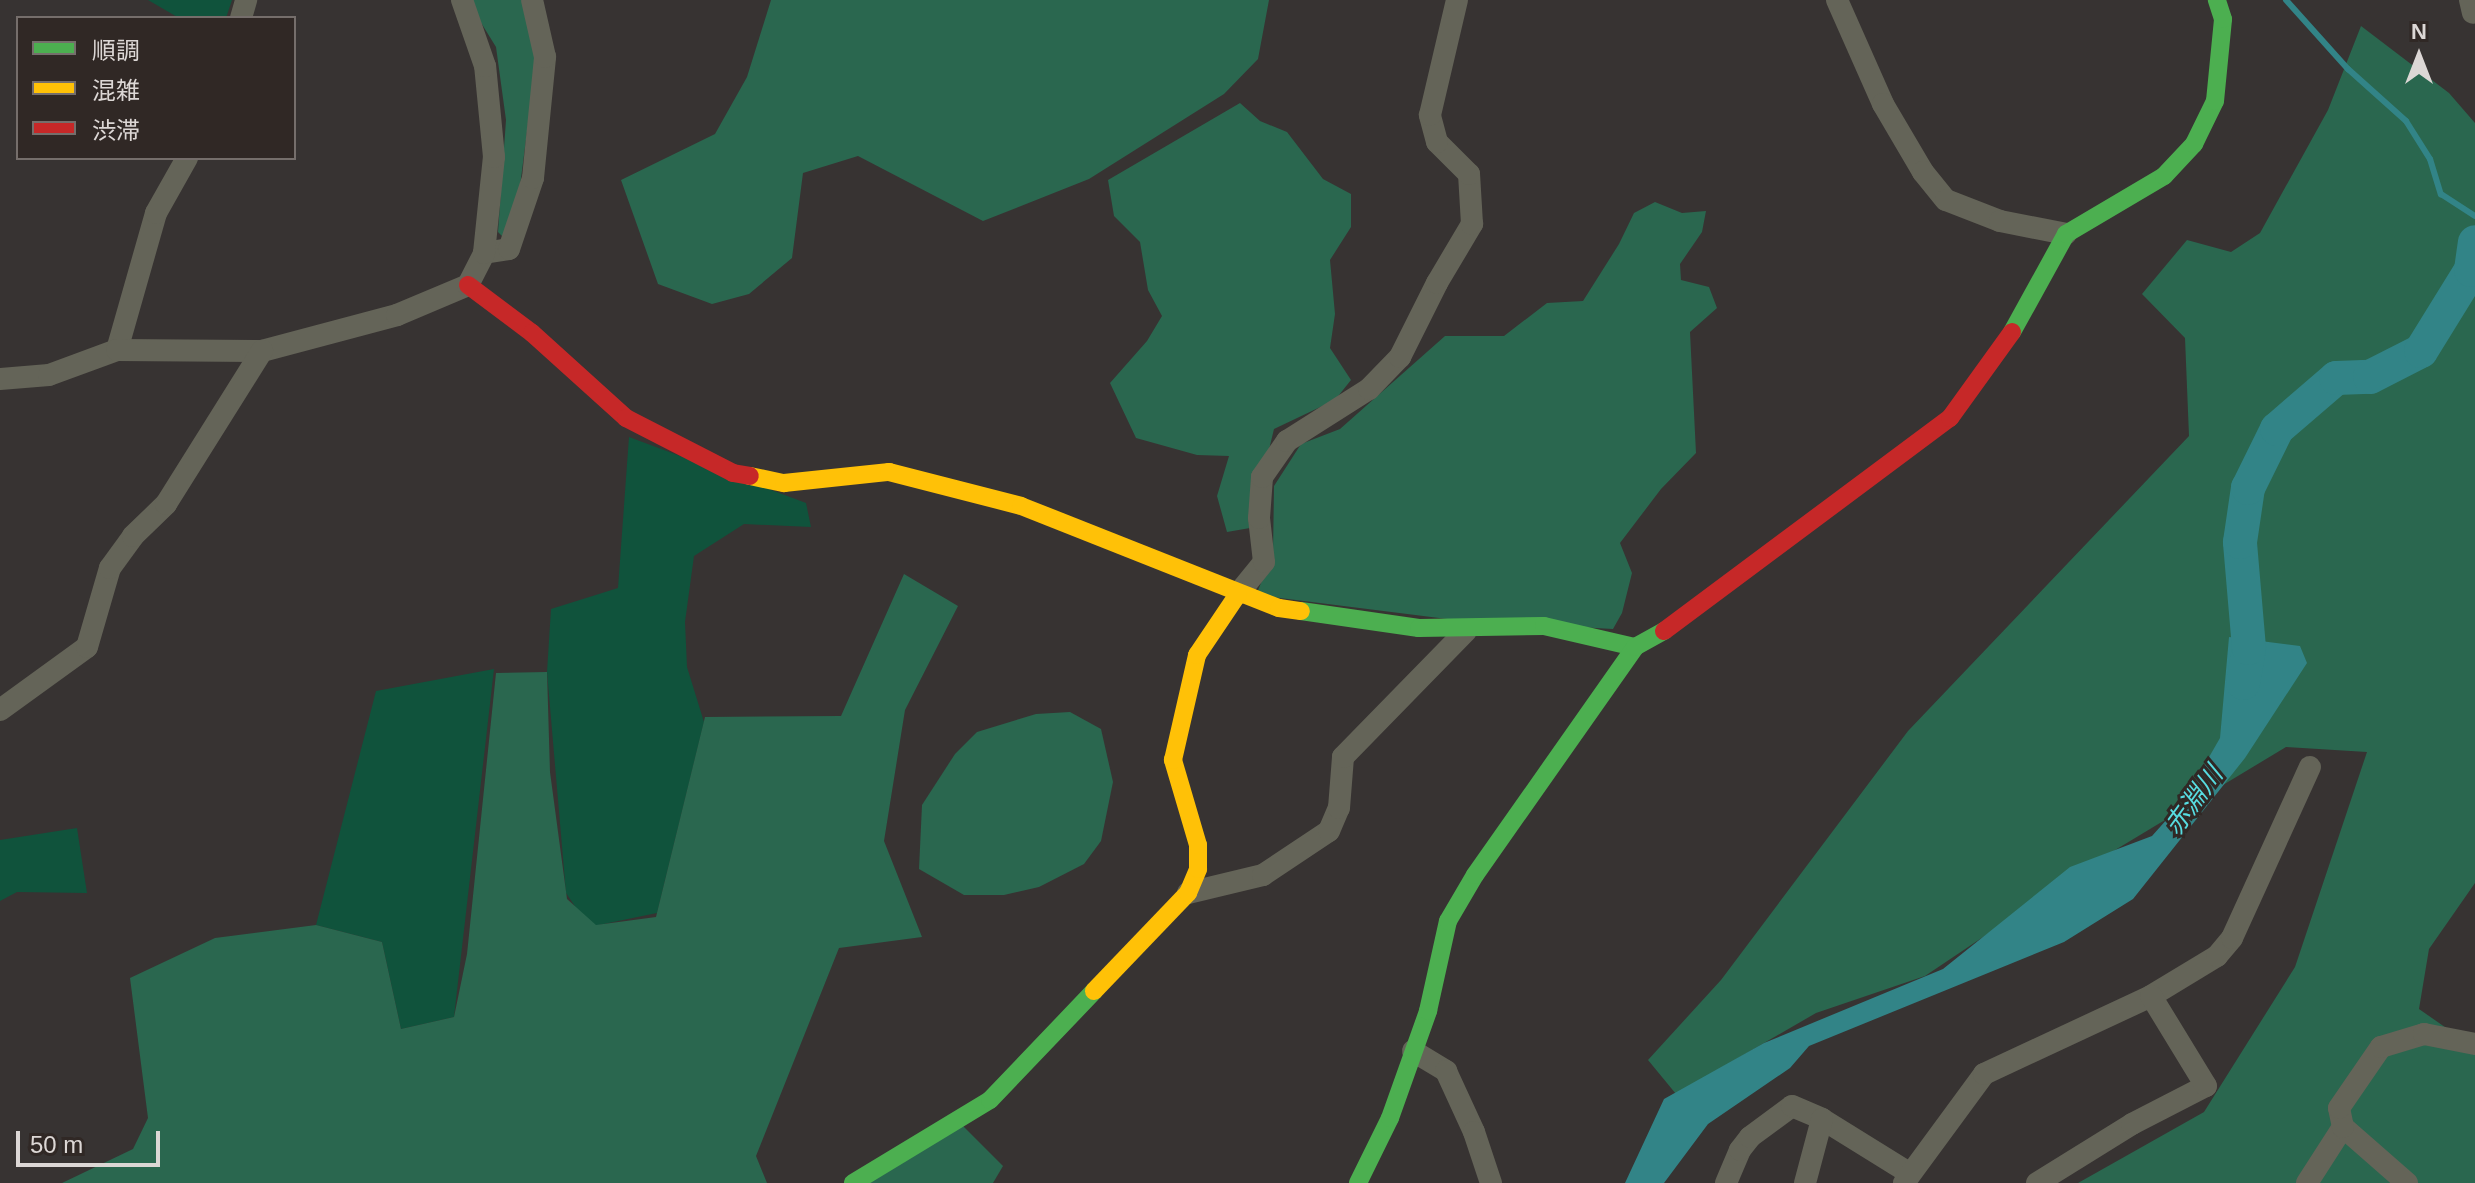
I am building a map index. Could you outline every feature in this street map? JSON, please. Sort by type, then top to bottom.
[{"type":"street","points":[[0,379],[49,375],[117,350],[262,351],[397,315],[468,285],[484,253],[494,157],[485,66],[462,0]]},
{"type":"street","points":[[484,253],[509,249],[533,178],[545,57],[532,0]]},
{"type":"street","points":[[853,1183],[990,1100],[1188,893],[1198,869],[1198,845],[1173,760],[1197,655],[1264,562],[1259,518],[1262,477],[1287,441],[1369,389],[1400,357],[1437,283],[1472,224],[1469,174],[1437,142],[1430,115],[1457,0]]},
{"type":"street","points":[[1837,0],[1883,104],[1923,172],[1946,200],[2000,221],[2066,234]]},
{"type":"street","points":[[1358,1183],[1390,1118],[1428,1011],[1448,921],[1475,875],[1635,647],[1679,623],[1950,418],[2018,323],[2066,234],[2164,176],[2194,144],[2215,101],[2223,19],[2217,0]]},
{"type":"street","points":[[117,350],[156,213],[186,160]]},
{"type":"street","points":[[468,285],[532,333],[626,418],[733,473],[784,483],[830,480],[864,472],[923,479],[1021,506],[1279,608],[1419,628],[1467,630],[1544,626],[1635,647]]},
{"type":"street","points":[[0,710],[87,647],[110,568],[133,536],[166,504],[262,351]]},
{"type":"street","points":[[1188,893],[1263,875],[1329,831],[1339,808],[1343,757],[1467,630]]},
{"type":"street","points":[[1726,1183],[1740,1150],[1750,1137],[1792,1106],[1822,1119],[1906,1178],[1984,1074],[2151,996],[2217,956],[2232,938],[2310,767]]},
{"type":"street","points":[[2037,1183],[2132,1124],[2206,1086],[2151,996]]},
{"type":"street","points":[[2407,1183],[2343,1127],[2339,1108],[2381,1047],[2424,1034],[2475,1044]]},
{"type":"street","points":[[1413,1051],[1446,1071],[1474,1132],[1491,1183]]},
{"type":"street","points":[[1805,1183],[1822,1119]]},
{"type":"street","points":[[2307,1183],[2343,1127]]},
{"type":"green space","points":[[148,0],[232,0],[227,16],[176,16]]},
{"type":"green space","points":[[467,0],[525,0],[536,62],[520,186],[504,238],[498,232],[506,120],[496,47]]},
{"type":"green space","points":[[771,0],[1269,0],[1258,59],[1224,94],[1089,179],[983,221],[858,156],[803,173],[792,258],[749,294],[712,304],[658,284],[621,180],[715,134],[747,77]]},
{"type":"green space","points":[[2361,26],[2449,93],[2475,123],[2475,883],[2429,949],[2419,1009],[2475,1048],[2475,1183],[2078,1183],[2204,1112],[2295,967],[2367,752],[2286,747],[2087,867],[1925,976],[1816,1013],[1676,1094],[1648,1060],[1721,980],[1908,731],[2189,436],[2185,338],[2142,294],[2187,240],[2231,252],[2260,233],[2328,110]]},
{"type":"green space","points":[[1240,103],[1260,121],[1287,132],[1323,179],[1351,194],[1351,227],[1330,260],[1335,314],[1330,348],[1351,380],[1335,400],[1274,429],[1250,528],[1227,532],[1217,496],[1229,456],[1197,455],[1136,438],[1110,383],[1147,341],[1162,316],[1148,290],[1140,242],[1114,216],[1108,180]]},
{"type":"green space","points":[[1655,202],[1682,213],[1706,211],[1702,232],[1680,264],[1681,280],[1709,287],[1717,308],[1690,332],[1696,453],[1661,489],[1620,543],[1632,573],[1622,613],[1613,629],[1455,620],[1256,595],[1273,554],[1274,486],[1301,444],[1340,429],[1445,336],[1504,336],[1547,303],[1583,301],[1619,244],[1634,213]]},
{"type":"green space","points":[[629,437],[806,503],[811,527],[744,524],[694,556],[685,622],[687,667],[704,722],[657,913],[589,927],[566,893],[547,672],[551,609],[618,588]]},
{"type":"green space","points":[[904,574],[958,606],[905,710],[884,841],[922,937],[839,948],[756,1156],[767,1183],[62,1183],[133,1149],[148,1118],[130,978],[215,938],[316,925],[382,942],[401,1029],[454,1017],[467,954],[496,673],[547,672],[550,772],[567,899],[596,925],[656,917],[705,717],[841,716]]},
{"type":"green space","points":[[494,669],[454,1017],[401,1029],[382,942],[316,925],[376,691]]},
{"type":"green space","points":[[1070,712],[1101,729],[1113,782],[1101,841],[1084,864],[1039,887],[1004,895],[964,895],[919,869],[922,805],[955,754],[977,732],[1036,714]]},
{"type":"green space","points":[[77,828],[87,893],[17,892],[0,901],[0,840]]},
{"type":"green space","points":[[957,1120],[1003,1166],[993,1183],[866,1183]]},
{"type":"water","points":[[2229,637],[2300,646],[2307,663],[2245,758],[2133,899],[2064,942],[1809,1046],[1790,1068],[1708,1124],[1664,1183],[1625,1183],[1664,1099],[1764,1043],[1943,969],[2070,867],[2152,836],[2185,799],[2220,738]]},
{"type":"waterway","points":[[2286,0],[2348,69],[2406,121],[2430,159],[2441,194],[2475,216]]},
{"type":"waterway","name":"赤淵川","points":[[2243,683],[2249,648],[2240,542],[2248,488],[2277,429],[2336,378],[2370,377],[2421,351],[2471,270],[2475,242]]},
{"type":"traffic: fast","points":[[2012,332],[2066,234],[2164,176],[2194,144],[2215,101],[2223,19],[2217,0]]},
{"type":"traffic: fast","points":[[1301,611],[1419,628],[1544,626],[1635,647]]},
{"type":"traffic: fast","points":[[1358,1183],[1390,1118],[1428,1011],[1448,921],[1475,875],[1635,647],[1664,631]]},
{"type":"traffic: fast","points":[[853,1183],[990,1100],[1094,991]]},
{"type":"traffic: slow","points":[[750,476],[784,483],[889,472],[1021,506],[1279,608],[1301,611]]},
{"type":"traffic: slow","points":[[1094,991],[1188,893],[1198,869],[1198,845],[1173,760],[1197,655],[1238,594]]},
{"type":"traffic: jam","points":[[468,285],[532,333],[626,418],[733,473],[750,476]]},
{"type":"traffic: jam","points":[[1664,631],[1950,418],[2012,332]]}]
